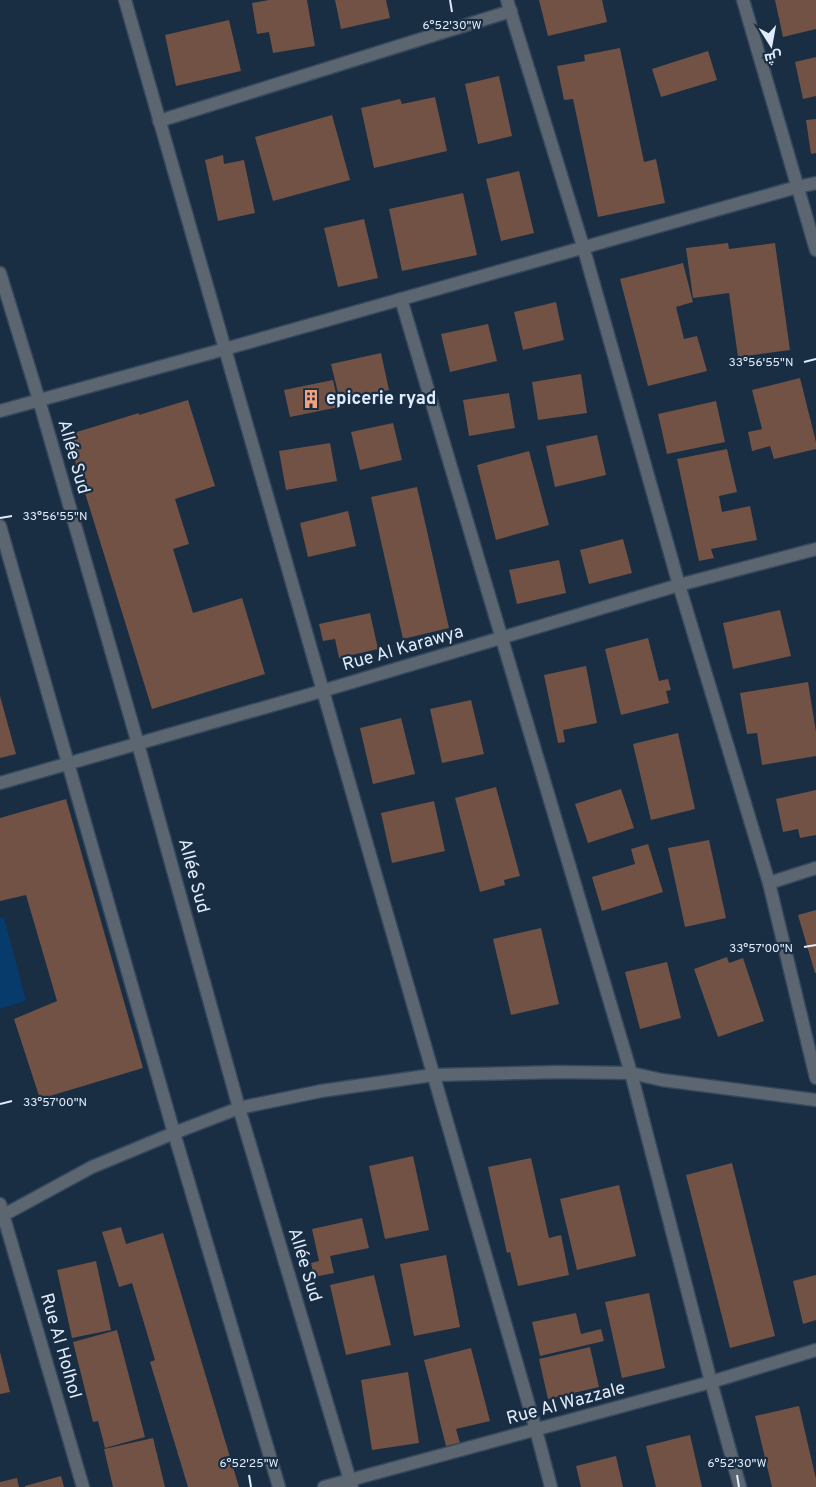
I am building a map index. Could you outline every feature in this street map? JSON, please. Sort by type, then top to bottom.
[{"type":"street","points":[[125,0],[322,691],[536,1430],[550,1487]]},
{"type":"street","points":[[743,0],[816,250]]},
{"type":"street","points":[[159,121],[509,6],[583,246],[679,585],[769,883],[816,1078]]},
{"type":"street","points":[[0,411],[225,349],[583,246],[816,183]]},
{"type":"street","name":"Allée Sud","points":[[0,273],[39,400],[138,744],[239,1108],[351,1483]]},
{"type":"street","points":[[401,299],[631,1073],[740,1487]]},
{"type":"street","points":[[0,526],[174,1133],[279,1487]]},
{"type":"street","name":"Rue Al Karawya","points":[[0,782],[322,691],[679,585],[816,549]]},
{"type":"street","points":[[769,883],[816,868]]},
{"type":"street","points":[[1,1212],[92,1167],[239,1108],[321,1091],[433,1075],[558,1072],[631,1073],[662,1080],[816,1100]]},
{"type":"street","name":"Rue Al Holhol","points":[[1,1212],[83,1487]]},
{"type":"street","name":"Rue Al Wazzale","points":[[324,1487],[351,1483],[711,1382],[816,1350]]},
{"type":"shaded area","points":[[4,917],[26,1001],[0,1009],[0,918]]},
{"type":"building","points":[[269,0],[307,0],[315,46],[273,53],[269,32],[257,34],[252,3]]},
{"type":"building","points":[[335,0],[386,0],[390,18],[341,29]]},
{"type":"building","points":[[539,0],[602,0],[607,22],[548,36]]},
{"type":"building","points":[[775,0],[816,0],[816,29],[783,37]]},
{"type":"building","points":[[229,20],[241,71],[176,86],[165,35]]},
{"type":"building","points":[[620,48],[644,162],[656,159],[665,203],[598,217],[573,99],[564,100],[557,66],[585,61],[584,55]]},
{"type":"building","points":[[708,51],[717,80],[661,97],[652,69]]},
{"type":"building","points":[[816,57],[816,96],[803,99],[795,62]]},
{"type":"building","points":[[499,76],[512,136],[478,144],[465,84]]},
{"type":"building","points":[[435,97],[447,151],[374,168],[361,108],[400,99],[402,104]]},
{"type":"building","points":[[332,115],[350,180],[273,201],[255,137]]},
{"type":"building","points":[[816,119],[816,153],[811,154],[806,120]]},
{"type":"building","points":[[223,155],[224,164],[244,160],[255,213],[218,221],[205,160]]},
{"type":"building","points":[[519,171],[534,233],[501,241],[486,179]]},
{"type":"building","points":[[463,193],[477,255],[402,271],[389,209]]},
{"type":"building","points":[[364,219],[378,278],[338,287],[324,228]]},
{"type":"building","points":[[728,243],[729,249],[775,243],[790,350],[738,357],[729,293],[693,298],[686,248]]},
{"type":"building","points":[[683,263],[693,302],[676,307],[684,339],[697,336],[707,371],[648,386],[620,279]]},
{"type":"building","points":[[556,302],[564,340],[523,350],[514,312]]},
{"type":"building","points":[[488,324],[497,361],[450,372],[441,334]]},
{"type":"building","points":[[381,353],[389,390],[340,401],[331,364]]},
{"type":"building","points":[[581,374],[587,413],[538,420],[532,382]]},
{"type":"building","points":[[800,378],[816,442],[816,449],[774,459],[770,446],[752,451],[748,432],[762,429],[752,390]]},
{"type":"building","name":"epicerie ryad","points":[[333,380],[339,407],[290,417],[284,390]]},
{"type":"building","points":[[509,393],[515,428],[469,436],[463,400]]},
{"type":"building","points":[[188,400],[215,486],[175,499],[189,544],[173,549],[193,613],[242,598],[265,674],[152,709],[67,435]]},
{"type":"building","points":[[716,401],[725,442],[667,454],[658,414]]},
{"type":"building","points":[[393,423],[402,460],[360,470],[351,432]]},
{"type":"building","points":[[597,435],[606,475],[555,487],[546,446]]},
{"type":"building","points":[[330,443],[337,481],[286,490],[279,451]]},
{"type":"building","points":[[727,449],[737,492],[719,496],[722,512],[750,506],[757,540],[711,549],[714,558],[699,561],[677,459]]},
{"type":"building","points":[[529,451],[549,525],[496,540],[477,465]]},
{"type":"building","points":[[417,487],[449,628],[403,639],[371,497]]},
{"type":"building","points":[[348,511],[356,546],[308,557],[300,523]]},
{"type":"building","points":[[623,539],[632,573],[589,584],[580,550]]},
{"type":"building","points":[[559,560],[566,593],[517,604],[509,570]]},
{"type":"building","points":[[780,610],[791,656],[733,669],[723,623]]},
{"type":"building","points":[[370,613],[378,649],[339,658],[335,639],[323,641],[319,624]]},
{"type":"building","points":[[648,638],[659,681],[668,679],[671,690],[666,691],[669,703],[621,715],[605,649]]},
{"type":"building","points":[[586,666],[597,723],[563,730],[565,742],[558,743],[544,675]]},
{"type":"building","points":[[808,682],[816,732],[816,756],[762,765],[757,733],[747,734],[740,693]]},
{"type":"building","points":[[0,696],[16,754],[0,758]]},
{"type":"building","points":[[471,700],[484,754],[442,763],[430,709]]},
{"type":"building","points":[[401,718],[415,774],[373,784],[360,728]]},
{"type":"building","points":[[678,733],[695,809],[651,820],[633,744]]},
{"type":"building","points":[[496,787],[520,876],[504,880],[505,885],[480,892],[455,798]]},
{"type":"building","points":[[621,789],[634,828],[588,843],[575,804]]},
{"type":"building","points":[[816,790],[816,835],[800,838],[798,829],[783,832],[776,799]]},
{"type":"building","points":[[66,799],[143,1068],[40,1099],[14,1019],[57,1001],[26,895],[0,901],[0,818]]},
{"type":"building","points":[[434,801],[445,851],[392,863],[381,813]]},
{"type":"building","points":[[709,840],[726,918],[685,927],[668,848]]},
{"type":"building","points":[[648,844],[663,892],[602,911],[592,877],[635,864],[631,849]]},
{"type":"building","points":[[816,910],[816,973],[815,973],[798,915]]},
{"type":"building","points":[[541,928],[559,1004],[511,1015],[493,939]]},
{"type":"building","points":[[727,957],[729,963],[743,958],[764,1021],[718,1037],[694,969]]},
{"type":"building","points":[[667,962],[681,1018],[640,1029],[625,972]]},
{"type":"building","points":[[413,1156],[429,1230],[385,1239],[369,1166]]},
{"type":"building","points":[[531,1158],[549,1238],[561,1235],[569,1275],[518,1286],[510,1252],[507,1253],[488,1167]]},
{"type":"building","points":[[732,1163],[775,1336],[730,1348],[686,1175]]},
{"type":"building","points":[[619,1185],[636,1256],[577,1270],[560,1199]]},
{"type":"building","points":[[362,1218],[369,1248],[330,1256],[334,1273],[314,1277],[311,1263],[319,1261],[312,1229]]},
{"type":"building","points":[[121,1227],[126,1244],[163,1233],[239,1487],[188,1487],[150,1362],[155,1360],[132,1283],[119,1287],[102,1232]]},
{"type":"building","points":[[446,1255],[460,1327],[414,1336],[400,1264]]},
{"type":"building","points":[[96,1261],[111,1330],[72,1338],[57,1270]]},
{"type":"building","points":[[374,1275],[391,1345],[346,1355],[330,1285]]},
{"type":"building","points":[[816,1275],[816,1320],[803,1324],[793,1281]]},
{"type":"building","points":[[649,1293],[665,1368],[622,1378],[605,1302]]},
{"type":"building","points":[[576,1313],[581,1334],[601,1329],[604,1341],[540,1356],[532,1322]]},
{"type":"building","points":[[117,1330],[145,1437],[105,1448],[98,1421],[93,1422],[73,1342]]},
{"type":"building","points":[[590,1347],[599,1387],[548,1399],[539,1359]]},
{"type":"building","points":[[471,1348],[490,1421],[456,1429],[460,1443],[446,1446],[424,1360]]},
{"type":"building","points":[[0,1352],[10,1392],[0,1394]]},
{"type":"building","points":[[408,1372],[419,1443],[372,1450],[361,1380]]},
{"type":"building","points":[[799,1406],[816,1479],[816,1487],[772,1487],[755,1416]]},
{"type":"building","points":[[690,1435],[702,1487],[656,1487],[646,1446]]},
{"type":"building","points":[[153,1438],[165,1487],[113,1487],[104,1449]]},
{"type":"building","points":[[616,1456],[623,1487],[581,1487],[576,1466]]},
{"type":"building","points":[[61,1476],[64,1487],[25,1487],[25,1486]]},
{"type":"building","points":[[17,1478],[19,1487],[0,1487],[0,1482]]},
{"type":"place","name":"epicerie ryad","points":[[311,399]]}]
